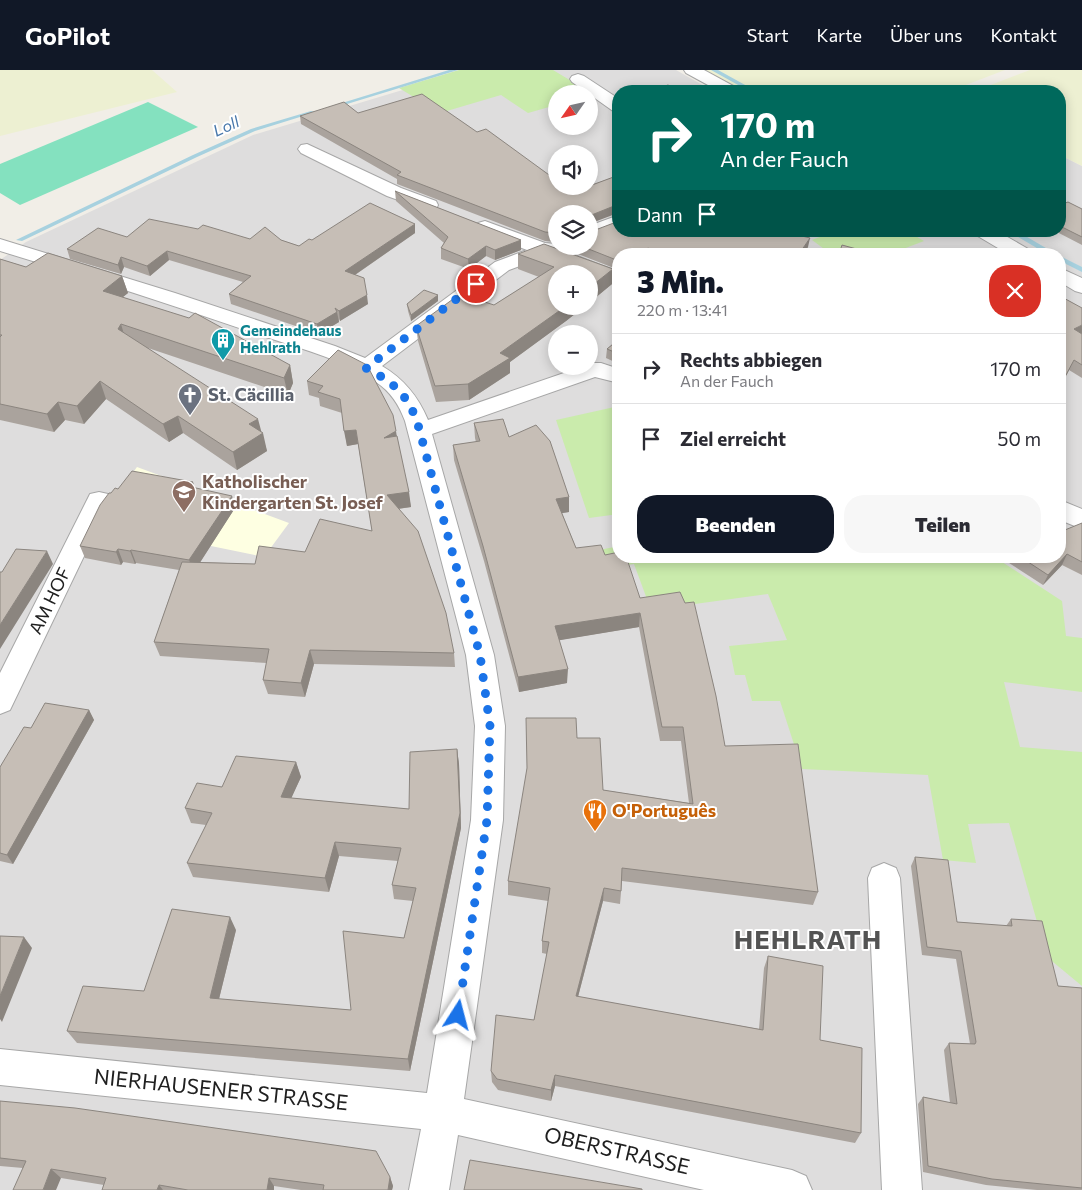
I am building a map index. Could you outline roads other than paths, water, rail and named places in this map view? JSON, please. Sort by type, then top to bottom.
[{"type":"street","points":[[692,70],[719,85]]},
{"type":"street","points":[[578,79],[612,102]]},
{"type":"street","points":[[307,149],[394,192],[450,214]]},
{"type":"street","points":[[468,221],[548,247]]},
{"type":"street","points":[[598,230],[612,224]]},
{"type":"street","points":[[993,237],[1013,248]]},
{"type":"street","points":[[0,245],[220,314],[330,353],[384,377],[399,389],[411,406],[480,655],[490,726],[487,820],[443,1113],[429,1190]]},
{"type":"street","points":[[366,368],[502,266],[548,249]]},
{"type":"street","points":[[566,255],[612,276]]},
{"type":"street","points":[[1066,278],[1082,287]]},
{"type":"street","points":[[419,431],[593,370],[601,370],[612,374]]},
{"type":"street","name":"AM HOF","points":[[0,702],[99,500]]},
{"type":"street","points":[[1066,512],[1082,520]]},
{"type":"street","points":[[884,878],[902,1190]]},
{"type":"street","name":"NIERHAUSENER STRASSE","points":[[0,1067],[443,1113]]},
{"type":"street","name":"OBERSTRASSE","points":[[443,1113],[792,1190]]},
{"type":"waterway","name":"Loll","points":[[332,107],[455,70]]},
{"type":"waterway","name":"Loll","points":[[714,70],[742,85]]},
{"type":"waterway","name":"Loll","points":[[20,240],[253,130],[313,112]]},
{"type":"waterway","name":"Loll","points":[[1022,237],[1042,248]]},
{"type":"waterway","name":"Loll","points":[[1066,261],[1082,270]]},
{"type":"place","name":"Gemeindehaus Hehlrath","points":[[223,361]]},
{"type":"place","name":"St. Cäcillia","points":[[190,416]]},
{"type":"place","name":"Katholischer Kindergarten St. Josef","points":[[184,513]]},
{"type":"place","name":"O'Português","points":[[595,832]]},
{"type":"district","name":"HEHLRATH","points":[[808,940]]}]
